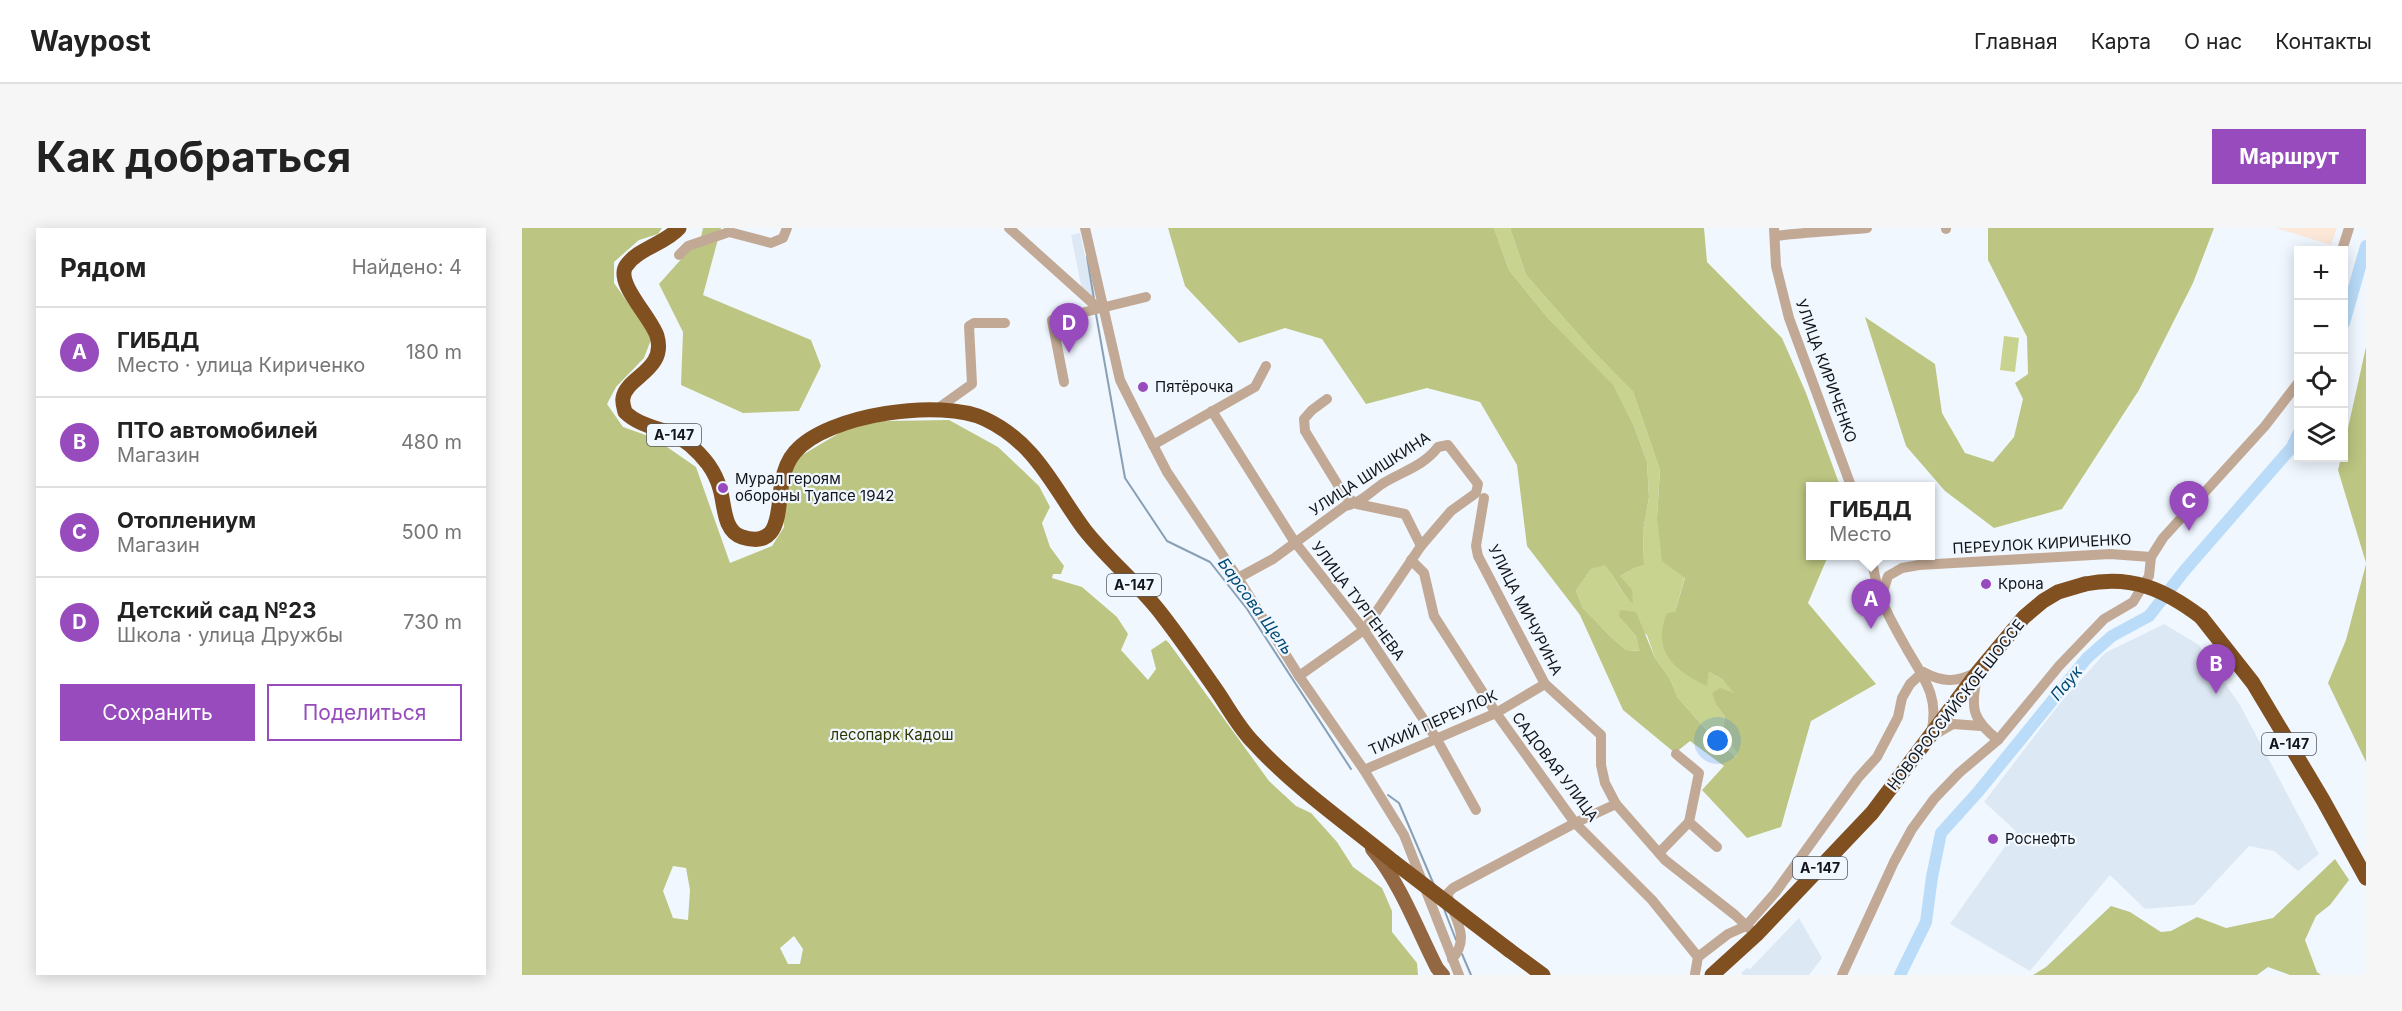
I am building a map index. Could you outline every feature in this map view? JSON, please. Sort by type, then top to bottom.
[{"type":"highway","name":"А-147","points":[[679,228],[671,237],[637,256],[626,267],[623,277],[628,289],[649,318],[657,337],[653,362],[647,372],[627,390],[623,398],[625,412],[641,423],[673,434],[699,452],[711,469],[720,489],[729,525],[736,535],[754,540],[765,537],[773,531],[778,520],[785,468],[795,452],[809,439],[831,428],[901,411],[937,409],[961,411],[984,418],[1004,430],[1035,456],[1086,532],[1161,613],[1252,742],[1359,834],[1543,975]]},
{"type":"highway","name":"НОВОРОССИЙСКОЕ ШОССЕ","points":[[1712,975],[1751,930],[1872,813],[2011,631],[2043,601],[2058,592],[2085,584],[2134,582],[2172,596],[2201,617],[2253,683],[2323,800],[2366,879]]},
{"type":"main road","points":[[1359,834],[1388,870],[1437,969],[1443,975]]},
{"type":"street","points":[[679,255],[687,246],[729,232],[771,243],[783,238],[787,228]]},
{"type":"street","points":[[1009,228],[1101,307]]},
{"type":"street","points":[[1085,228],[1101,307],[1120,380],[1153,445],[1167,472],[1238,578],[1299,676],[1364,770],[1404,835],[1458,951]]},
{"type":"street","points":[[1775,232],[1824,232],[1867,228]]},
{"type":"street","points":[[2343,246],[2349,228]]},
{"type":"street","name":"УЛИЦА КИРИЧЕНКО","points":[[1775,232],[1776,266],[1789,318],[1850,482]]},
{"type":"street","points":[[1064,382],[1052,320],[1146,297]]},
{"type":"street","points":[[937,409],[972,384],[969,326],[974,323],[1005,323]]},
{"type":"street","points":[[1153,445],[1255,387],[1266,366]]},
{"type":"street","points":[[1842,975],[1894,862],[1912,829],[1942,790],[1998,740],[2059,666],[2104,619],[2133,602],[2149,576],[2151,557],[2163,538],[2265,426],[2294,388]]},
{"type":"street","points":[[1299,676],[1364,630],[1421,546],[1405,514],[1357,504],[1344,495],[1305,431],[1304,419],[1327,399]]},
{"type":"street","name":"УЛИЦА ТУРГЕНЕВА","points":[[1212,411],[1294,541],[1364,630],[1436,738],[1476,810]]},
{"type":"street","name":"УЛИЦА ШИШКИНА","points":[[1238,578],[1273,559],[1294,541],[1345,506],[1357,504],[1384,483],[1431,456],[1438,447],[1448,445],[1478,484],[1476,493],[1451,511],[1421,546]]},
{"type":"street","name":"УЛИЦА МИЧУРИНА","points":[[1484,498],[1476,546],[1478,556],[1545,684],[1601,735],[1601,765],[1605,783],[1616,804],[1659,853],[1751,930]]},
{"type":"street","name":"ПЕРЕУЛОК КИРИЧЕНКО","points":[[1881,598],[1888,576],[1902,568],[1919,565],[2110,554],[2151,557]]},
{"type":"street","name":"САДОВАЯ УЛИЦА","points":[[1411,560],[1424,573],[1434,616],[1496,713],[1575,823],[1652,900],[1698,957]]},
{"type":"street","points":[[1872,560],[1881,598],[1908,652],[1923,672],[1933,710],[1930,737]]},
{"type":"street","points":[[1923,672],[1948,682],[1964,679],[1978,672]]},
{"type":"street","points":[[1695,975],[1698,957],[1728,934],[1751,930],[1801,854],[1858,778],[1877,757],[1898,717],[1902,698],[1910,684],[1923,672]]},
{"type":"street","points":[[1978,672],[1973,705],[1982,726],[1998,740]]},
{"type":"street","name":"ТИХИЙ ПЕРЕУЛОК","points":[[1364,770],[1496,713],[1545,684]]},
{"type":"street","points":[[1930,737],[1953,724],[1982,726]]},
{"type":"street","points":[[1659,853],[1689,822],[1699,773],[1676,754]]},
{"type":"street","points":[[1459,975],[1458,951],[1462,933],[1448,892],[1575,823],[1616,804]]},
{"type":"street","points":[[1689,822],[1717,847]]},
{"type":"shaded area","points":[[2276,228],[2337,228],[2331,245]]},
{"type":"shaded area","points":[[1080,233],[1094,297],[1088,298],[1082,290],[1071,235]]},
{"type":"shaded area","points":[[2164,624],[2199,645],[2240,705],[2319,854],[2298,871],[2274,851],[2249,846],[2194,905],[2145,909],[2110,875],[2030,971],[1950,924],[2016,831],[1984,802],[2060,703],[2105,653]]},
{"type":"shaded area","points":[[1799,918],[1822,958],[1809,975],[1743,975],[1741,973],[1747,968],[1750,969]]},
{"type":"green space","name":"лесопарк Кадош","points":[[522,228],[662,228],[658,234],[639,240],[614,262],[614,283],[652,337],[644,358],[616,387],[607,404],[623,427],[654,438],[696,467],[730,563],[772,546],[784,527],[783,494],[794,460],[846,429],[884,421],[949,420],[998,447],[1039,486],[1050,507],[1042,523],[1050,547],[1064,566],[1061,574],[1053,574],[1052,578],[1082,587],[1117,617],[1128,634],[1121,650],[1148,680],[1156,669],[1151,650],[1166,640],[1169,643],[1269,781],[1296,806],[1311,813],[1337,842],[1353,867],[1382,888],[1392,911],[1392,932],[1417,963],[1418,975],[522,975]],"holes":[[[673,866],[686,868],[690,890],[688,920],[673,918],[663,891]],[[794,936],[803,949],[800,964],[788,964],[780,948]]]},
{"type":"green space","points":[[703,228],[721,228],[703,295],[811,340],[821,366],[799,411],[743,413],[681,385],[683,332],[659,284],[701,237]]},
{"type":"green space","points":[[1168,228],[1494,228],[1509,270],[1548,318],[1613,385],[1634,426],[1647,462],[1649,497],[1643,531],[1644,565],[1620,576],[1632,590],[1633,604],[1605,565],[1591,569],[1576,591],[1583,608],[1626,650],[1640,651],[1636,636],[1619,617],[1620,610],[1636,612],[1655,658],[1670,679],[1678,698],[1710,734],[1736,757],[1737,752],[1722,733],[1725,717],[1712,693],[1720,688],[1734,693],[1722,679],[1709,672],[1707,686],[1695,680],[1676,666],[1664,648],[1663,626],[1667,613],[1675,612],[1685,578],[1662,561],[1657,517],[1660,470],[1633,392],[1593,351],[1526,275],[1510,228],[1704,228],[1707,262],[1782,338],[1806,393],[1839,482],[1806,482],[1806,560],[1826,560],[1808,603],[1876,684],[1811,721],[1781,827],[1747,838],[1702,790],[1724,766],[1690,741],[1675,753],[1623,710],[1580,615],[1527,546],[1517,465],[1480,402],[1427,388],[1366,404],[1322,339],[1285,328],[1239,343],[1185,286]]},
{"type":"green space","points":[[1494,228],[1510,228],[1526,275],[1593,351],[1633,392],[1660,470],[1657,517],[1685,577],[1675,612],[1706,686],[1709,672],[1722,679],[1736,694],[1717,706],[1725,717],[1722,733],[1738,752],[1736,757],[1710,734],[1678,698],[1670,679],[1655,658],[1647,635],[1619,617],[1636,636],[1641,651],[1626,650],[1583,608],[1576,591],[1591,569],[1605,564],[1621,590],[1633,603],[1620,576],[1644,565],[1643,531],[1649,497],[1647,462],[1634,426],[1613,386],[1548,318],[1509,270]]},
{"type":"green space","points":[[1988,228],[2214,228],[2193,283],[2139,390],[2062,509],[1994,528],[1945,491],[1906,446],[1865,317],[1935,364],[1942,413],[1965,453],[1993,462],[2014,437],[2023,399],[2015,383],[2028,374],[2027,337],[1988,260]]},
{"type":"green space","points":[[2004,336],[2019,338],[2015,372],[2000,370]]},
{"type":"green space","points":[[2366,347],[2366,563],[2338,470],[2340,462],[2348,462],[2348,428]]},
{"type":"green space","points":[[2366,564],[2366,762],[2328,683],[2346,640]]},
{"type":"green space","points":[[2335,859],[2349,880],[2330,905],[2316,916],[2305,940],[2317,972],[2321,975],[2290,975],[2268,967],[2257,975],[2033,975],[2046,967],[2111,906],[2130,912],[2161,932],[2171,931],[2197,917],[2226,928],[2273,918]]},
{"type":"waterway","name":"Паук","points":[[2348,309],[2366,246]]},
{"type":"waterway","name":"Барсова Щель","points":[[1087,257],[1094,299]]},
{"type":"waterway","name":"Барсова Щель","points":[[1096,314],[1125,478],[1167,541],[1210,562],[1247,609],[1351,769]]},
{"type":"waterway","name":"Паук","points":[[1900,975],[1926,922],[1941,833],[1978,792],[2087,658],[2112,636],[2149,616],[2185,570],[2294,443]]},
{"type":"waterway","name":"Барсова Щель","points":[[1388,795],[1399,803],[1434,885]]},
{"type":"waterway","name":"Барсова Щель","points":[[1444,909],[1456,940]]},
{"type":"waterway","name":"Барсова Щель","points":[[1462,954],[1471,975]]},
{"type":"place","name":"Детский сад №23","points":[[1069,353]]},
{"type":"place","name":"Пятёрочка","points":[[1143,387]]},
{"type":"place","name":"Мурал героям обороны Туапсе 1942","points":[[723,488]]},
{"type":"place","name":"Отоплениум","points":[[2189,531]]},
{"type":"place","name":"Крона","points":[[1986,584]]},
{"type":"place","name":"ГИБДД","points":[[1871,629]]},
{"type":"place","name":"ПТО автомобилей","points":[[2216,694]]},
{"type":"place","name":"Роснефть","points":[[1993,839]]}]
